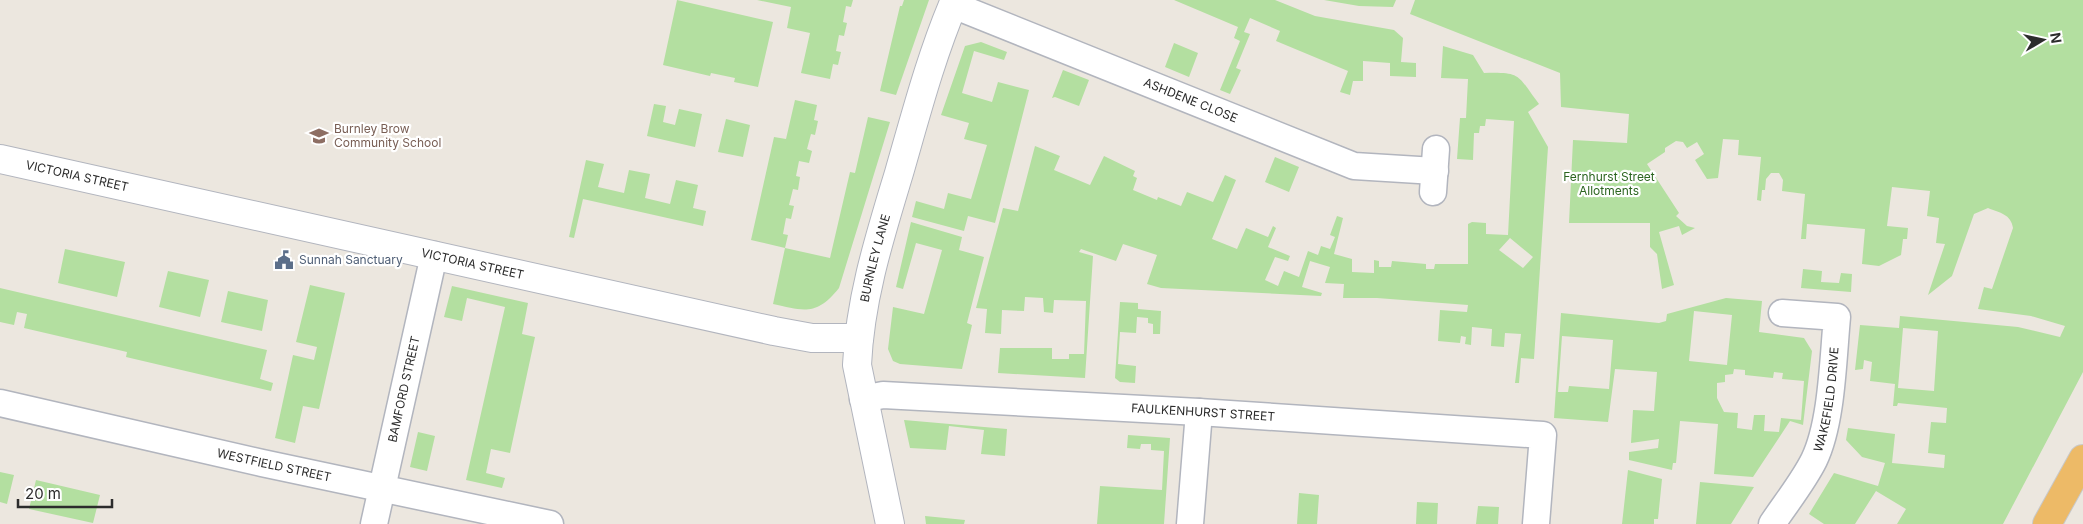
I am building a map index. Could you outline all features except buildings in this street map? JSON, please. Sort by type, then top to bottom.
[{"type":"highway","points":[[2047,524],[2083,459]]},
{"type":"street","name":"ASHDENE CLOSE","points":[[954,2],[1354,166],[1435,171]]},
{"type":"street","name":"BURNLEY LANE","points":[[890,524],[858,364],[859,338],[863,306],[878,242],[934,52],[954,2]]},
{"type":"street","name":"VICTORIA STREET","points":[[0,159],[774,331],[812,338],[859,338]]},
{"type":"street","name":"BAMFORD STREET","points":[[374,524],[434,255]]},
{"type":"street","name":"WAKEFIELD DRIVE","points":[[1772,524],[1814,460],[1819,445],[1826,412],[1837,317],[1782,312]]},
{"type":"street","name":"FAULKENHURST STREET","points":[[864,399],[883,395],[1199,412],[1543,435],[1536,524]]},
{"type":"street","name":"WESTFIELD STREET","points":[[0,403],[550,524]]},
{"type":"street","points":[[1190,524],[1199,412]]},
{"type":"green space","points":[[677,0],[773,22],[758,87],[734,82],[735,78],[711,73],[710,76],[663,65]]},
{"type":"green space","points":[[757,0],[853,0],[851,7],[846,6],[843,22],[847,23],[844,36],[839,35],[836,51],[841,52],[838,65],[833,64],[830,79],[801,73],[810,33],[787,28],[791,7]]},
{"type":"green space","points":[[904,0],[929,0],[896,95],[880,91],[900,6],[902,6]]},
{"type":"green space","points":[[1174,0],[1275,0],[1315,16],[1394,30],[1403,38],[1401,62],[1416,63],[1416,77],[1390,76],[1390,63],[1363,61],[1363,81],[1353,81],[1350,95],[1340,92],[1348,71],[1276,41],[1280,31],[1250,18],[1244,32],[1250,34],[1236,68],[1241,70],[1230,94],[1220,90],[1240,41],[1234,38],[1238,27]]},
{"type":"green space","points":[[1324,0],[1396,0],[1393,7],[1359,6]]},
{"type":"green space","name":"Fernhurst Street Allotments","points":[[1415,0],[2083,0],[2083,372],[2003,524],[1897,524],[1906,509],[1876,491],[1855,524],[1824,524],[1809,514],[1834,473],[1878,486],[1885,463],[1862,457],[1846,440],[1848,428],[1895,434],[1892,463],[1944,468],[1945,455],[1928,453],[1931,422],[1946,423],[1947,408],[1898,403],[1897,406],[1893,406],[1895,384],[1870,381],[1872,362],[1864,360],[1863,369],[1855,370],[1860,325],[1899,328],[1900,316],[2018,327],[2060,337],[2065,326],[2031,316],[1978,309],[1984,287],[1992,289],[2013,228],[2012,223],[2007,217],[1988,208],[1974,214],[1952,276],[1928,295],[1945,244],[1936,243],[1939,218],[1927,216],[1930,191],[1892,187],[1887,226],[1908,228],[1907,239],[1903,239],[1901,255],[1879,266],[1862,264],[1865,229],[1807,224],[1806,239],[1801,239],[1805,194],[1782,191],[1783,180],[1779,173],[1771,173],[1766,179],[1761,201],[1757,200],[1761,157],[1738,155],[1739,140],[1723,139],[1718,178],[1707,179],[1695,160],[1704,154],[1697,142],[1687,148],[1683,142],[1676,141],[1665,148],[1665,152],[1647,164],[1679,213],[1676,216],[1687,226],[1695,228],[1682,235],[1679,226],[1659,232],[1674,285],[1662,289],[1657,254],[1650,247],[1650,223],[1569,223],[1573,140],[1627,143],[1629,114],[1561,107],[1560,73],[1410,14]],"holes":[[[1903,328],[1938,331],[1934,391],[1898,388]]]},
{"type":"green space","points":[[981,42],[1007,52],[1004,60],[974,51],[962,93],[992,102],[998,82],[1029,90],[995,223],[968,216],[964,231],[912,217],[916,201],[944,209],[948,193],[971,199],[987,145],[964,139],[969,123],[941,115],[965,46]]},
{"type":"green space","points":[[1174,43],[1198,53],[1189,77],[1165,67]]},
{"type":"green space","points":[[1443,46],[1473,55],[1484,73],[1506,73],[1518,77],[1539,104],[1528,112],[1548,147],[1534,359],[1521,358],[1519,383],[1515,383],[1521,334],[1505,333],[1504,347],[1491,346],[1492,329],[1472,327],[1471,345],[1465,344],[1466,337],[1461,336],[1460,343],[1438,341],[1440,310],[1467,312],[1468,305],[1377,298],[1343,298],[1344,284],[1325,283],[1330,267],[1310,261],[1302,287],[1322,293],[1321,296],[1161,288],[1147,284],[1157,255],[1123,244],[1116,261],[1081,249],[1079,252],[1093,256],[1085,378],[998,373],[1000,348],[1052,348],[1052,359],[1069,359],[1069,354],[1084,354],[1086,301],[1054,300],[1053,313],[1044,312],[1043,298],[1025,297],[1024,311],[1002,310],[1001,334],[985,333],[987,309],[976,308],[1003,208],[1018,211],[1035,146],[1060,156],[1054,170],[1090,185],[1104,156],[1135,171],[1133,176],[1137,178],[1133,190],[1157,200],[1158,197],[1181,206],[1187,192],[1213,202],[1225,175],[1236,180],[1212,239],[1237,249],[1246,228],[1268,237],[1273,226],[1276,228],[1268,247],[1290,256],[1288,261],[1275,257],[1265,280],[1278,286],[1284,271],[1299,277],[1308,251],[1318,255],[1321,246],[1330,249],[1335,237],[1330,235],[1337,216],[1343,218],[1334,254],[1352,259],[1352,272],[1374,273],[1374,260],[1379,261],[1379,267],[1391,267],[1392,261],[1426,264],[1426,269],[1434,269],[1435,264],[1468,264],[1468,224],[1472,222],[1486,223],[1486,234],[1508,235],[1514,121],[1486,119],[1485,126],[1480,126],[1479,133],[1474,133],[1473,160],[1457,159],[1460,118],[1466,118],[1468,79],[1441,78]],"holes":[[[1510,238],[1533,257],[1523,268],[1499,250]]]},
{"type":"green space","points":[[1063,70],[1089,80],[1079,106],[1055,97],[1052,98]]},
{"type":"green space","points":[[795,100],[817,105],[814,120],[818,121],[815,135],[811,134],[807,149],[812,151],[809,163],[799,161],[796,176],[800,177],[798,190],[793,189],[789,205],[794,206],[791,219],[786,218],[783,234],[788,235],[785,248],[751,240],[774,137],[786,139]]},
{"type":"green space","points":[[654,104],[666,106],[663,122],[675,125],[679,109],[702,114],[695,147],[647,136]]},
{"type":"green space","points":[[868,117],[890,122],[839,288],[824,303],[809,309],[773,304],[785,248],[830,258],[850,172],[855,173]]},
{"type":"green space","points":[[726,119],[750,125],[743,157],[718,152]]},
{"type":"green space","points":[[1275,157],[1299,167],[1289,192],[1265,182]]},
{"type":"green space","points":[[586,160],[604,164],[598,187],[624,193],[629,170],[650,174],[645,198],[670,204],[676,180],[698,185],[693,208],[706,211],[703,226],[583,199],[574,238],[569,237]]},
{"type":"green space","points":[[911,222],[962,237],[959,250],[984,257],[967,323],[972,325],[962,369],[900,364],[893,361],[888,349],[893,307],[924,314],[942,250],[916,243],[903,289],[896,287]]},
{"type":"green space","points":[[65,249],[125,262],[117,297],[58,283]]},
{"type":"green space","points":[[1803,269],[1822,271],[1821,282],[1839,283],[1841,273],[1852,274],[1851,292],[1801,288]]},
{"type":"green space","points":[[168,271],[209,280],[200,317],[159,307]]},
{"type":"green space","points":[[310,285],[345,293],[319,409],[303,406],[295,443],[275,438],[293,355],[314,360],[317,347],[296,342]]},
{"type":"green space","points":[[452,286],[528,303],[522,334],[535,337],[510,453],[491,449],[486,473],[505,478],[502,488],[466,480],[505,307],[467,298],[462,321],[444,317]]},
{"type":"green space","points":[[0,288],[267,350],[260,379],[273,383],[271,391],[126,357],[127,352],[24,328],[27,314],[17,312],[14,325],[0,322]]},
{"type":"green space","points":[[228,291],[268,300],[262,331],[221,322]]},
{"type":"green space","points":[[1726,298],[1762,301],[1759,332],[1804,338],[1812,351],[1803,425],[1790,421],[1753,477],[1714,474],[1718,424],[1680,421],[1676,463],[1673,463],[1672,470],[1629,460],[1629,452],[1658,448],[1659,439],[1631,443],[1633,410],[1654,411],[1657,372],[1615,369],[1608,422],[1554,418],[1561,313],[1659,323],[1666,321],[1667,314]],"holes":[[[1694,311],[1732,315],[1727,365],[1689,361]],[[1562,336],[1613,340],[1609,389],[1569,386],[1568,392],[1558,392]],[[1734,369],[1745,370],[1745,375],[1773,378],[1774,372],[1783,373],[1782,379],[1804,381],[1801,420],[1781,418],[1779,432],[1764,431],[1765,415],[1754,415],[1752,430],[1737,428],[1738,413],[1724,412],[1717,398],[1717,383],[1725,382],[1725,375],[1733,374]]]},
{"type":"green space","points":[[1120,302],[1138,303],[1138,309],[1161,311],[1160,334],[1153,334],[1153,324],[1148,323],[1148,318],[1137,317],[1136,333],[1120,332],[1118,364],[1136,366],[1135,383],[1120,382],[1115,378]]},
{"type":"green space","points":[[904,420],[1007,429],[1005,456],[981,454],[984,430],[949,426],[946,450],[910,448]]},
{"type":"green space","points":[[418,432],[435,436],[427,471],[410,467]]},
{"type":"green space","points":[[1128,435],[1170,438],[1164,524],[1097,524],[1100,486],[1162,490],[1164,451],[1151,450],[1151,444],[1141,444],[1140,449],[1127,448]]},
{"type":"green space","points":[[1628,470],[1662,479],[1658,519],[1654,519],[1654,524],[1622,524]]},
{"type":"green space","points":[[0,472],[14,475],[7,504],[0,502]]},
{"type":"green space","points":[[36,480],[100,495],[93,523],[29,509]]},
{"type":"green space","points":[[1700,482],[1754,487],[1731,524],[1696,524]]},
{"type":"green space","points":[[1299,493],[1319,495],[1317,524],[1297,524]]},
{"type":"green space","points":[[1417,502],[1438,503],[1437,524],[1416,524]]},
{"type":"green space","points":[[1478,506],[1499,507],[1498,524],[1476,524]]},
{"type":"green space","points":[[925,516],[965,520],[964,524],[926,524]]},
{"type":"place","name":"Burnley Brow Community School","points":[[319,136]]},
{"type":"place","name":"Sunnah Sanctuary","points":[[284,260]]}]
